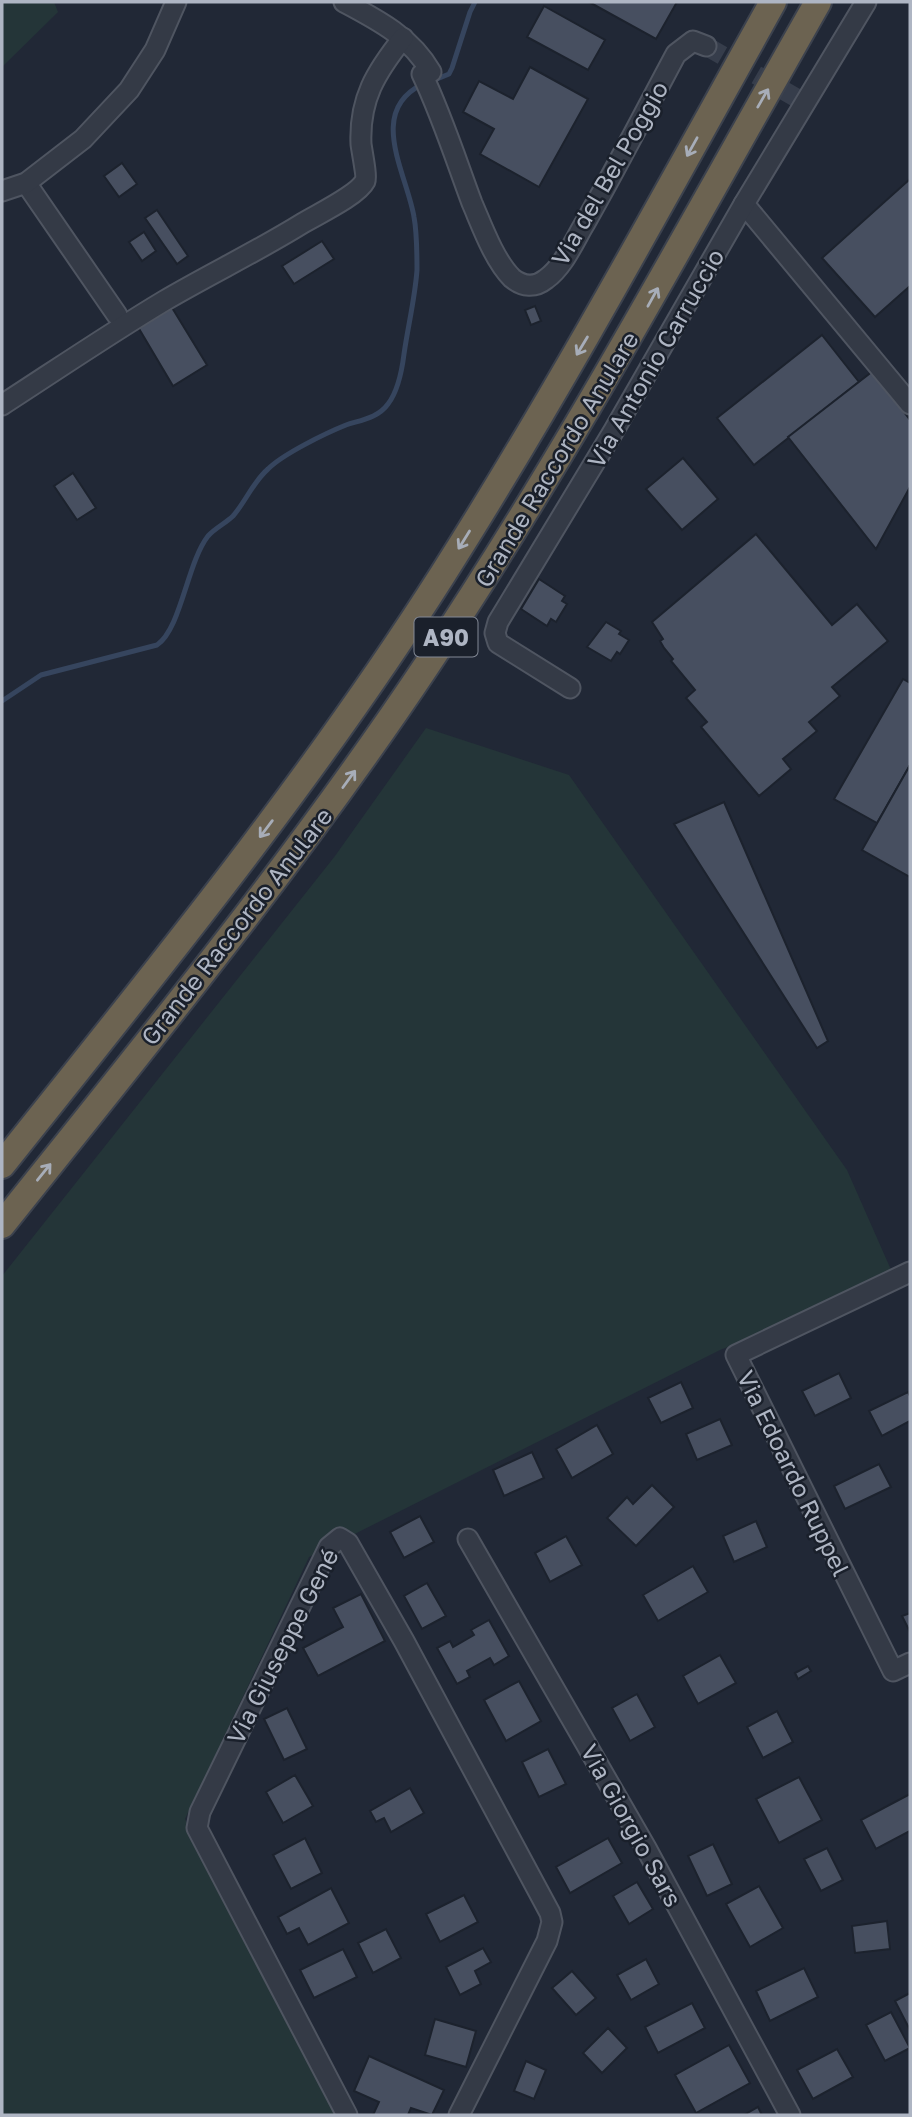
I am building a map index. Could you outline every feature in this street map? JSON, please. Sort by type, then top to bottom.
[{"type":"highway","name":"Grande Raccordo Anulare","points":[[2,1165],[276,815],[442,576],[588,335],[773,2]]},
{"type":"highway","name":"Grande Raccordo Anulare","points":[[2,1225],[308,836],[419,677],[515,530],[635,329],[818,2]]},
{"type":"street","points":[[2,191],[26,183],[83,139],[130,90],[155,50],[176,2]]},
{"type":"street","name":"Via del Bel Poggio","points":[[344,2],[403,38],[423,67],[485,236],[514,279],[527,285],[535,285],[548,278],[562,262],[605,189],[676,54],[693,41],[706,46]]},
{"type":"street","name":"Via Antonio Carruccio","points":[[570,688],[503,646],[496,638],[497,626],[613,432],[802,102],[866,2]]},
{"type":"street","points":[[2,405],[163,302],[356,191],[366,176],[362,163],[361,128],[367,93],[383,64],[403,38]]},
{"type":"street","points":[[26,183],[117,315]]},
{"type":"street","points":[[744,204],[910,404]]},
{"type":"street","name":"Via Edoardo Ruppel","points":[[910,1272],[736,1355],[893,1671],[910,1663]]},
{"type":"street","name":"Via Giuseppe Gené","points":[[347,2115],[197,1828],[200,1812],[329,1547],[340,1538],[348,1543],[392,1619],[550,1913],[552,1922],[547,1941],[458,2115]]},
{"type":"street","name":"Via Giorgio Sars","points":[[468,1539],[652,1860],[790,2115]]},
{"type":"shaded area","points":[[54,2],[58,12],[2,67],[2,3]]},
{"type":"shaded area","points":[[426,728],[569,775],[847,1170],[896,1281],[720,1350],[309,1557],[185,1819],[335,2115],[2,2115],[2,1276],[335,856]]},
{"type":"building","points":[[589,2],[677,2],[656,39]]},
{"type":"building","points":[[544,6],[605,40],[588,70],[527,37]]},
{"type":"building","points":[[530,67],[588,99],[539,187],[480,154],[494,129],[463,112],[479,81],[513,99]]},
{"type":"building","points":[[122,163],[137,184],[119,197],[104,176]]},
{"type":"building","points":[[910,179],[910,286],[875,317],[822,258]]},
{"type":"building","points":[[157,210],[188,256],[177,264],[145,218]]},
{"type":"building","points":[[144,232],[156,251],[142,261],[129,242]]},
{"type":"building","points":[[322,241],[334,259],[294,284],[282,266]]},
{"type":"building","points":[[171,306],[207,365],[173,386],[138,327]]},
{"type":"building","points":[[535,306],[541,321],[531,325],[525,310]]},
{"type":"building","points":[[822,335],[859,382],[754,465],[717,418]]},
{"type":"building","points":[[873,371],[910,420],[910,487],[876,549],[788,437]]},
{"type":"building","points":[[683,458],[718,499],[682,530],[646,489]]},
{"type":"building","points":[[73,473],[96,508],[77,520],[54,486]]},
{"type":"building","points":[[756,534],[832,625],[857,604],[888,641],[832,687],[840,696],[809,722],[817,731],[783,759],[791,769],[759,796],[701,727],[707,722],[686,698],[695,690],[671,661],[673,659],[660,641],[663,639],[652,622]]},
{"type":"building","points":[[539,579],[565,596],[562,601],[567,604],[556,622],[551,619],[547,626],[521,609]]},
{"type":"building","points":[[606,622],[621,631],[619,634],[629,640],[620,654],[617,652],[611,661],[587,647]]},
{"type":"building","points":[[903,679],[910,683],[910,765],[877,823],[834,799]]},
{"type":"building","points":[[910,765],[910,877],[862,850]]},
{"type":"building","points":[[724,802],[828,1041],[817,1048],[674,824]]},
{"type":"building","points":[[839,1373],[851,1398],[815,1416],[802,1391]]},
{"type":"building","points":[[681,1382],[693,1408],[661,1423],[648,1398]]},
{"type":"building","points":[[908,1392],[910,1421],[882,1436],[869,1411]]},
{"type":"building","points":[[720,1419],[732,1445],[697,1460],[686,1434]]},
{"type":"building","points":[[597,1425],[613,1454],[572,1478],[556,1449]]},
{"type":"building","points":[[532,1452],[544,1478],[504,1496],[493,1470]]},
{"type":"building","points":[[879,1464],[891,1487],[845,1509],[834,1486]]},
{"type":"building","points":[[652,1485],[674,1507],[636,1546],[607,1518],[627,1497],[633,1504]]},
{"type":"building","points":[[420,1516],[434,1542],[404,1558],[390,1532]]},
{"type":"building","points":[[756,1521],[767,1547],[734,1562],[723,1536]]},
{"type":"building","points":[[566,1536],[582,1565],[550,1582],[535,1553]]},
{"type":"building","points":[[693,1566],[708,1592],[658,1621],[643,1595]]},
{"type":"building","points":[[427,1583],[446,1616],[422,1629],[404,1596]]},
{"type":"building","points":[[361,1594],[385,1641],[318,1676],[303,1648],[343,1627],[333,1608]]},
{"type":"building","points":[[910,1613],[910,1632],[902,1616]]},
{"type":"building","points":[[489,1620],[509,1656],[494,1665],[490,1658],[467,1671],[470,1677],[457,1684],[437,1648],[450,1641],[453,1647],[474,1635],[471,1630]]},
{"type":"building","points":[[720,1655],[736,1683],[698,1704],[683,1676]]},
{"type":"building","points":[[808,1666],[811,1671],[798,1679],[795,1673]]},
{"type":"building","points":[[519,1681],[541,1721],[506,1741],[484,1700]]},
{"type":"building","points":[[637,1694],[655,1727],[630,1741],[612,1708]]},
{"type":"building","points":[[287,1708],[307,1749],[284,1760],[264,1719]]},
{"type":"building","points":[[777,1711],[793,1742],[763,1758],[747,1727]]},
{"type":"building","points":[[548,1749],[566,1784],[539,1797],[522,1762]]},
{"type":"building","points":[[295,1775],[313,1806],[283,1823],[266,1792]]},
{"type":"building","points":[[799,1777],[822,1820],[779,1843],[756,1799]]},
{"type":"building","points":[[410,1788],[424,1813],[391,1832],[384,1818],[376,1822],[370,1811]]},
{"type":"building","points":[[910,1794],[910,1831],[876,1849],[861,1820]]},
{"type":"building","points":[[305,1838],[322,1873],[291,1889],[273,1855]]},
{"type":"building","points":[[608,1838],[622,1863],[570,1893],[556,1867]]},
{"type":"building","points":[[713,1844],[732,1884],[707,1896],[688,1856]]},
{"type":"building","points":[[827,1848],[843,1880],[821,1891],[804,1859]]},
{"type":"building","points":[[637,1882],[653,1909],[629,1924],[613,1896]]},
{"type":"building","points":[[759,1886],[783,1928],[750,1947],[726,1904]]},
{"type":"building","points":[[331,1888],[349,1923],[308,1945],[299,1928],[287,1934],[278,1917]]},
{"type":"building","points":[[464,1895],[478,1922],[440,1942],[426,1914]]},
{"type":"building","points":[[887,1921],[890,1949],[855,1953],[852,1926]]},
{"type":"building","points":[[386,1929],[401,1958],[373,1973],[358,1943]]},
{"type":"building","points":[[483,1948],[491,1962],[475,1971],[481,1984],[460,1995],[446,1967]]},
{"type":"building","points":[[343,1949],[357,1977],[314,1998],[300,1970]]},
{"type":"building","points":[[646,1959],[659,1984],[631,2000],[617,1975]]},
{"type":"building","points":[[804,1968],[818,1997],[770,2021],[756,1991]]},
{"type":"building","points":[[572,1971],[596,1998],[576,2015],[552,1988]]},
{"type":"building","points":[[910,1993],[910,2030],[895,2001]]},
{"type":"building","points":[[692,2003],[705,2028],[658,2053],[645,2027]]},
{"type":"building","points":[[891,2012],[910,2048],[885,2061],[866,2025]]},
{"type":"building","points":[[435,2019],[476,2031],[466,2067],[425,2055]]},
{"type":"building","points":[[608,2028],[627,2048],[602,2073],[583,2053]]},
{"type":"building","points":[[729,2045],[750,2083],[696,2113],[675,2075]]},
{"type":"building","points":[[837,2049],[853,2077],[813,2099],[797,2070]]},
{"type":"building","points":[[369,2056],[444,2090],[432,2115],[411,2108],[408,2115],[373,2115],[379,2102],[354,2091]]},
{"type":"building","points":[[526,2061],[546,2070],[534,2099],[514,2091]]},
{"type":"building","points":[[758,2107],[762,2115],[744,2115]]},
{"type":"waterway","points":[[432,81],[449,74],[475,2]]},
{"type":"waterway","points":[[2,701],[41,675],[157,645],[172,625],[195,562],[208,536],[233,516],[263,474],[275,463],[316,438],[374,415],[388,404],[401,373],[417,270],[414,217],[394,144],[393,127],[397,110],[406,96],[423,84]]},
{"type":"tunnel","points":[[706,46],[800,100]]}]
